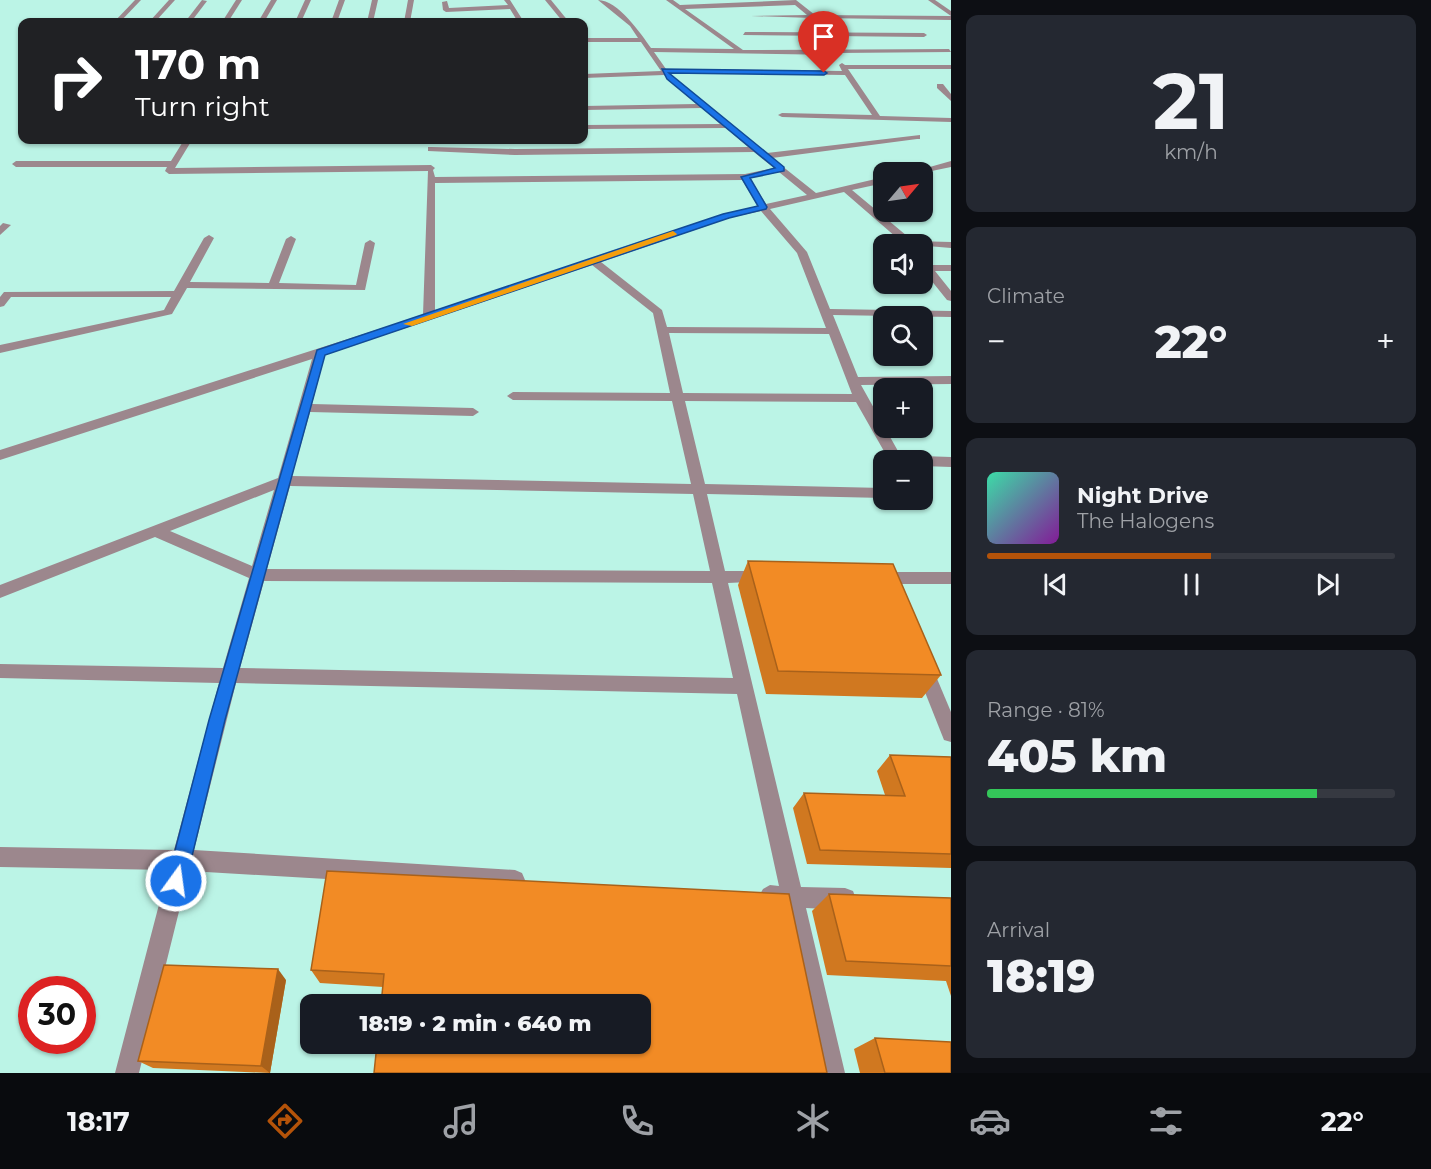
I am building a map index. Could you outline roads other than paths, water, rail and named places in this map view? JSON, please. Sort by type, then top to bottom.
[{"type":"street","points":[[122,18],[138,0]]},
{"type":"street","points":[[156,18],[172,0]]},
{"type":"street","points":[[228,18],[239,0]]},
{"type":"street","points":[[263,18],[274,0]]},
{"type":"street","points":[[300,18],[308,0]]},
{"type":"street","points":[[335,18],[342,0]]},
{"type":"street","points":[[371,18],[375,0]]},
{"type":"street","points":[[408,18],[411,0]]},
{"type":"street","points":[[507,0],[518,18]]},
{"type":"street","points":[[548,0],[563,18]]},
{"type":"street","points":[[601,0],[632,25],[665,72],[814,196]]},
{"type":"street","points":[[669,0],[742,52]]},
{"type":"street","points":[[931,0],[951,16]]},
{"type":"street","points":[[191,18],[204,1]]},
{"type":"street","points":[[679,7],[794,1],[817,18],[845,70],[878,119]]},
{"type":"street","points":[[445,2],[446,10],[511,7]]},
{"type":"street","points":[[754,16],[897,18],[951,16]]},
{"type":"street","points":[[650,50],[949,51],[897,18]]},
{"type":"street","points":[[745,34],[924,35]]},
{"type":"street","points":[[588,40],[643,40]]},
{"type":"street","points":[[588,76],[665,72],[951,67]]},
{"type":"street","points":[[940,86],[951,99]]},
{"type":"street","points":[[588,108],[704,106]]},
{"type":"street","points":[[782,116],[951,120]]},
{"type":"street","points":[[588,127],[728,126]]},
{"type":"street","points":[[765,156],[917,137]]},
{"type":"street","points":[[186,144],[170,171],[430,168]]},
{"type":"street","points":[[429,316],[431,144],[515,152],[756,149]]},
{"type":"street","points":[[16,164],[174,164]]},
{"type":"street","points":[[933,168],[951,164]]},
{"type":"street","points":[[430,180],[745,177],[781,169]]},
{"type":"street","points":[[745,177],[763,207],[802,252],[860,398],[890,450]]},
{"type":"street","points":[[0,455],[320,353],[726,216],[873,183]]},
{"type":"street","points":[[846,189],[898,234]]},
{"type":"street","points":[[0,348],[168,312],[209,238]]},
{"type":"street","points":[[273,286],[291,239]]},
{"type":"street","points":[[0,303],[8,294],[273,286],[361,288],[370,243]]},
{"type":"street","points":[[933,245],[951,245]]},
{"type":"street","points":[[592,261],[657,312],[833,1073]]},
{"type":"street","points":[[933,265],[951,268]]},
{"type":"street","points":[[933,274],[951,298]]},
{"type":"street","points":[[826,312],[951,314]]},
{"type":"street","points":[[662,330],[833,331]]},
{"type":"street","points":[[127,1073],[229,676],[320,353]]},
{"type":"street","points":[[853,381],[951,380]]},
{"type":"street","points":[[513,396],[860,398]]},
{"type":"street","points":[[305,408],[473,412]]},
{"type":"street","points":[[933,461],[951,462]]},
{"type":"street","points":[[0,592],[285,481],[873,493]]},
{"type":"street","points":[[155,531],[258,575],[775,577]]},
{"type":"street","points":[[866,578],[950,578]]},
{"type":"street","points":[[889,578],[897,600]]},
{"type":"street","points":[[918,653],[951,734]]},
{"type":"street","points":[[0,671],[744,686]]},
{"type":"street","points":[[0,857],[182,860],[541,882]]},
{"type":"street","points":[[744,894],[860,899]]}]
